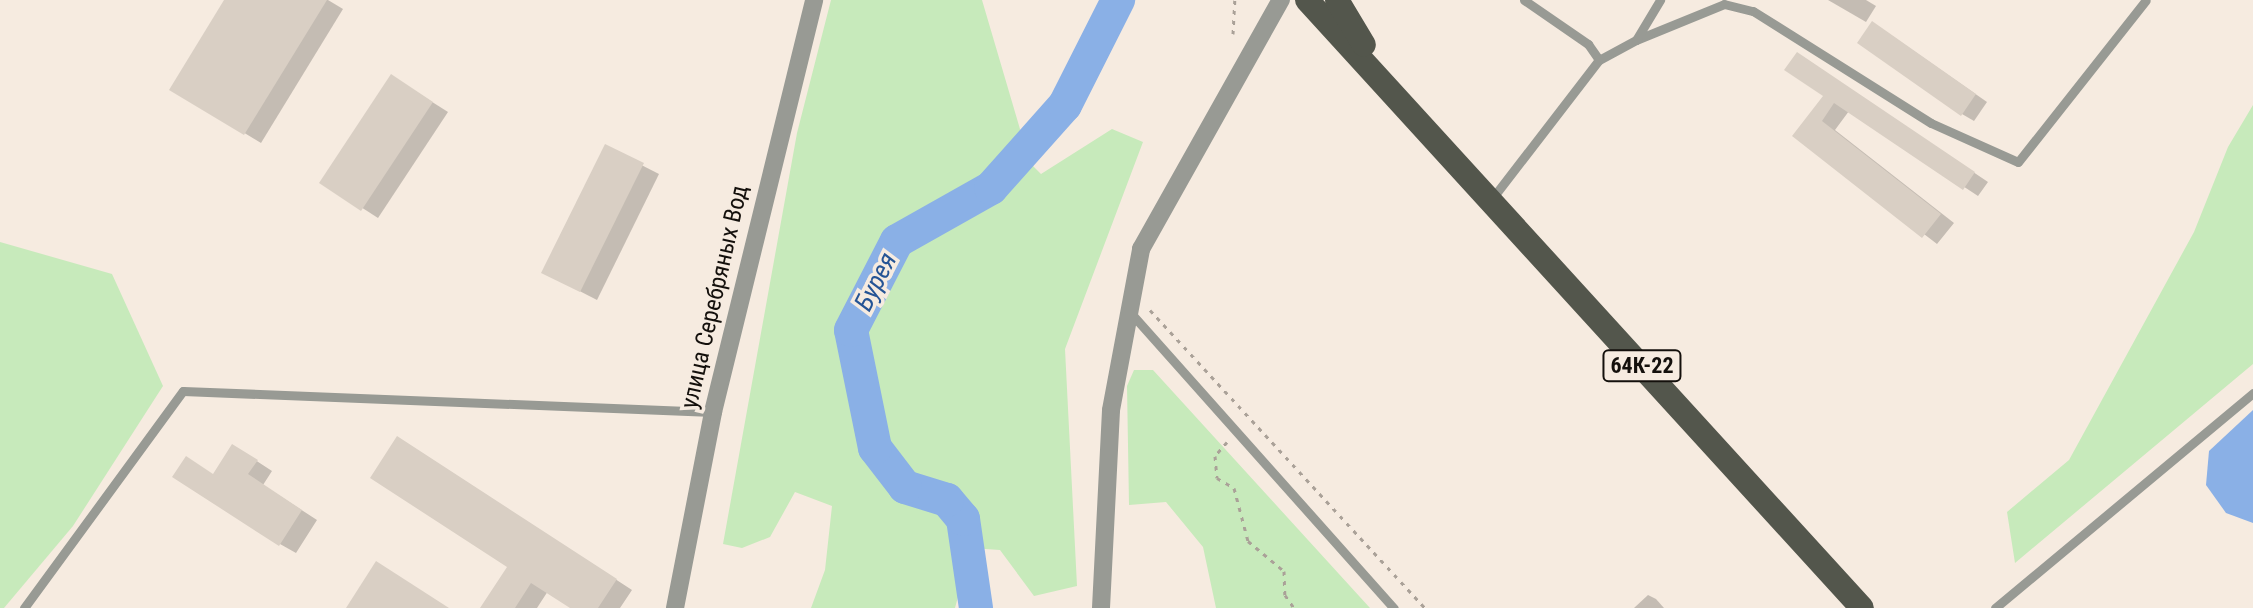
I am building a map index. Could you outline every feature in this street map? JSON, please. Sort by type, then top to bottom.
[{"type":"main road","name":"64К-22","points":[[1307,0],[1862,608]]},
{"type":"main road","points":[[1337,0],[1410,113]]},
{"type":"street","name":"улица Серебряных Вод","points":[[675,608],[713,412],[814,0]]},
{"type":"street","points":[[1101,608],[1111,410],[1129,299],[1141,249],[1281,0]]},
{"type":"lane","points":[[1524,0],[1588,44],[1599,60]]},
{"type":"lane","points":[[1636,40],[1660,0]]},
{"type":"lane","points":[[1491,200],[1599,60],[1636,40],[1724,4],[1753,11],[1931,123],[2018,162],[2146,0]]},
{"type":"lane","points":[[1129,299],[1237,432],[1394,608]]},
{"type":"lane","points":[[24,608],[183,391],[713,412]]},
{"type":"lane","points":[[1995,608],[2253,393]]},
{"type":"path","points":[[1233,34],[1235,0]]},
{"type":"path","points":[[1129,299],[1425,608]]},
{"type":"path","points":[[1237,432],[1213,465],[1217,478],[1234,488],[1248,541],[1284,571],[1285,595],[1294,608]]},
{"type":"green space","points":[[831,0],[982,0],[1030,163],[1041,174],[1112,129],[1143,142],[1065,349],[1077,586],[1034,596],[1000,550],[971,548],[955,608],[811,608],[825,570],[832,506],[795,492],[770,537],[742,548],[723,544],[797,133]]},
{"type":"green space","points":[[2253,105],[2253,364],[2015,563],[2007,512],[2069,460],[2194,232],[2228,147]]},
{"type":"green space","points":[[0,242],[112,274],[163,386],[73,526],[4,608],[0,608]]},
{"type":"green space","points":[[1134,370],[1153,370],[1370,608],[1216,608],[1203,547],[1166,502],[1129,505],[1127,386]]},
{"type":"water","points":[[2253,410],[2253,523],[2226,513],[2206,485],[2209,451]]},
{"type":"building","points":[[224,0],[327,0],[244,135],[169,90]]},
{"type":"building","points":[[1872,21],[1976,94],[1961,116],[1857,43]]},
{"type":"building","points":[[1797,52],[1975,172],[1963,190],[1834,103],[1822,121],[1941,214],[1922,238],[1792,136],[1823,96],[1784,70]]},
{"type":"building","points":[[391,74],[433,102],[361,211],[319,183]]},
{"type":"building","points":[[605,144],[644,163],[580,292],[541,273]]},
{"type":"building","points":[[397,436],[617,579],[598,608],[570,608],[531,583],[515,608],[480,608],[507,567],[370,478]]},
{"type":"building","points":[[232,444],[258,460],[248,474],[302,510],[279,546],[172,477],[186,456],[213,474]]},
{"type":"building","points":[[376,561],[449,608],[346,608]]},
{"type":"waterway","name":"Бурея","points":[[976,608],[963,519],[947,500],[905,487],[875,448],[851,330],[897,241],[991,188],[1065,105],[1118,0]]}]
